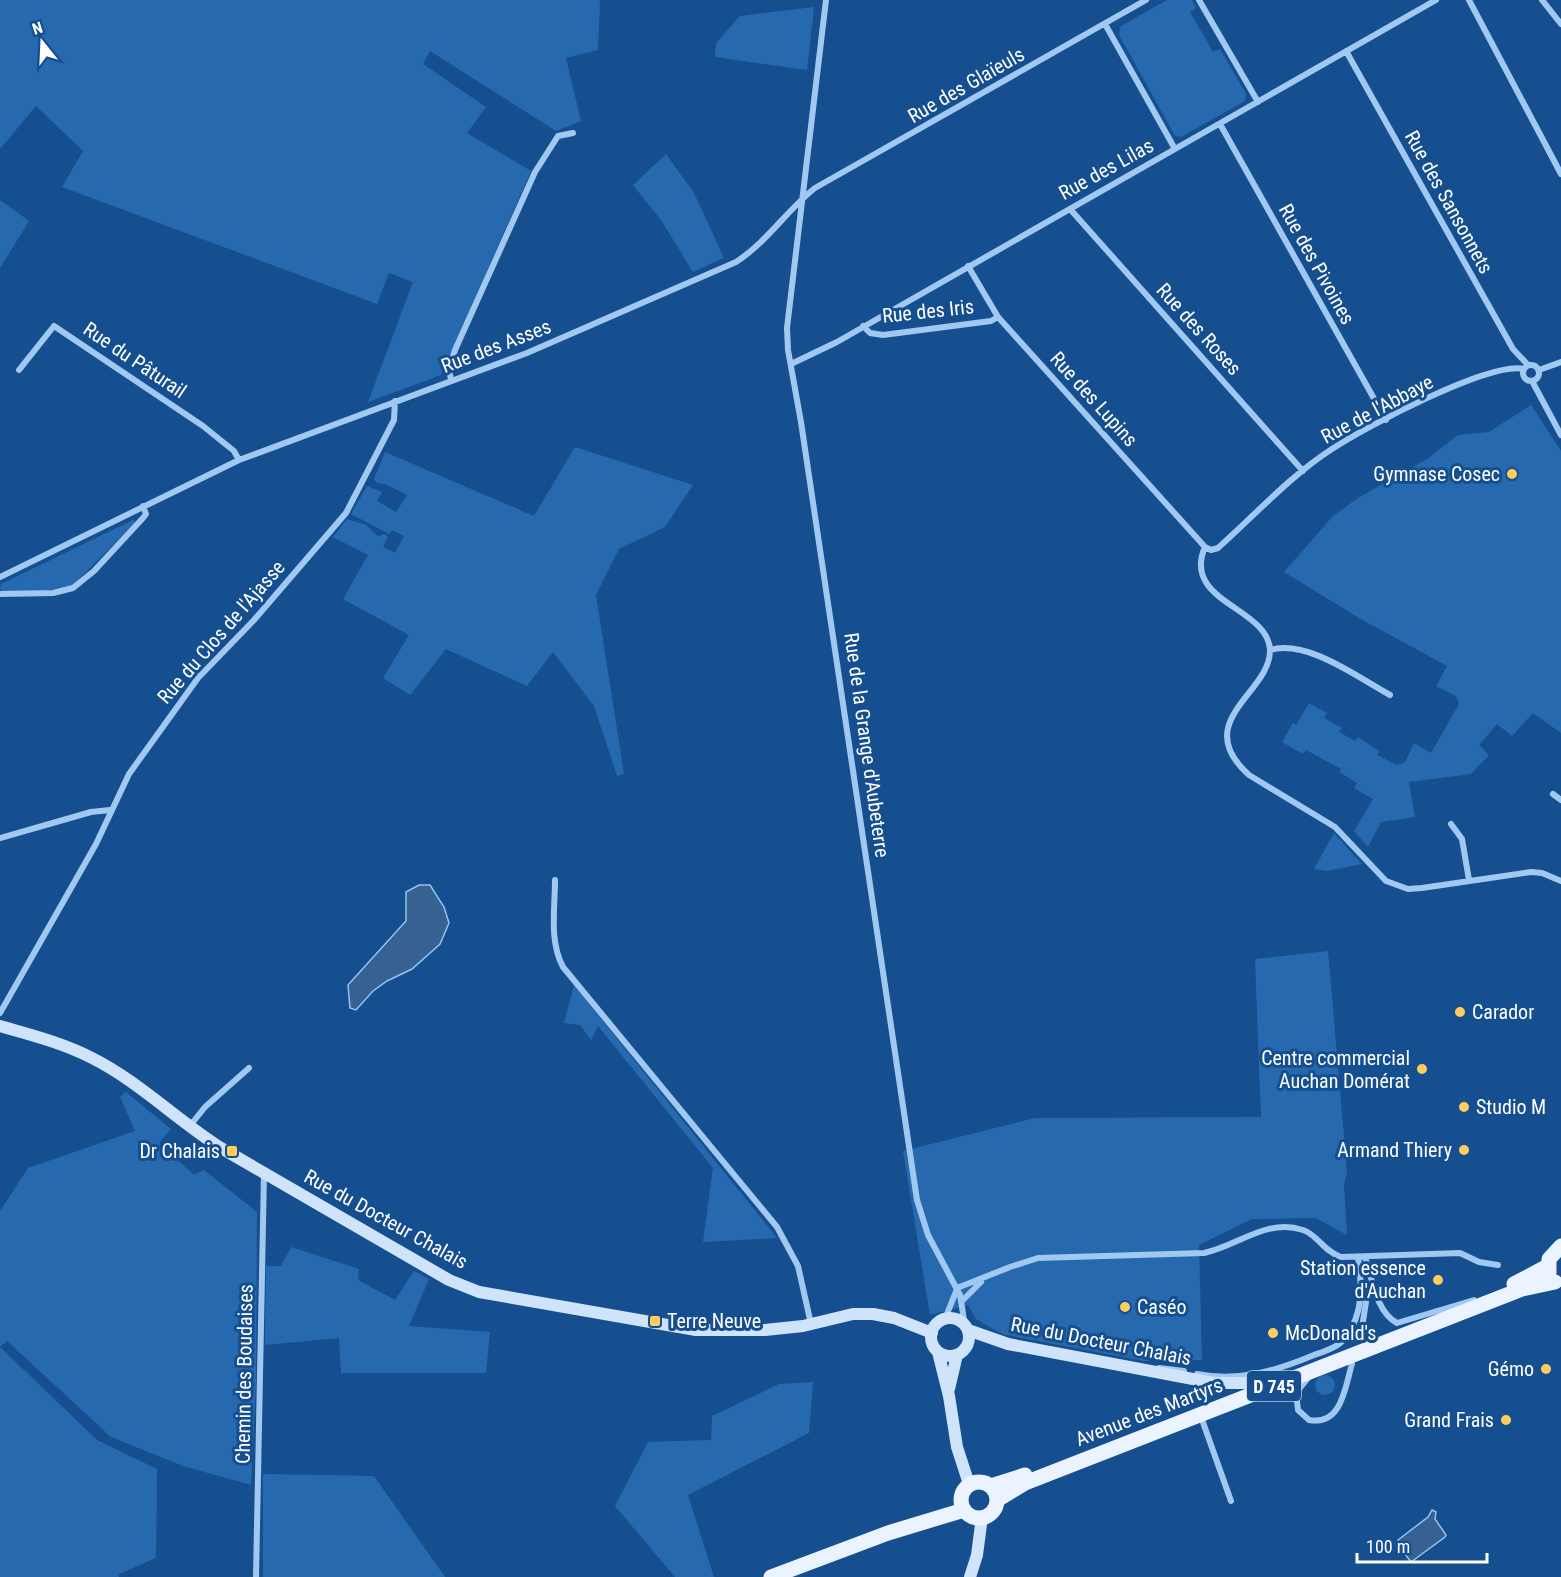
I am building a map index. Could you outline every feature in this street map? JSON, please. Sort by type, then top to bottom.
[{"type":"main road","name":"Rue du Docteur Chalais","points":[[0,1026],[92,1058],[122,1076],[188,1127],[449,1280],[479,1292],[696,1330],[765,1330],[812,1324],[853,1314],[873,1314],[894,1318],[932,1333]]},
{"type":"main road","points":[[1558,1285],[1548,1266],[1552,1253],[1561,1246]]},
{"type":"main road","name":"Avenue des Martyrs","points":[[994,1493],[1025,1483],[1265,1383],[1526,1279],[1548,1266]]},
{"type":"main road","name":"Avenue des Martyrs","points":[[1199,1412],[1334,1363],[1522,1289],[1558,1285]]},
{"type":"main road","points":[[771,1577],[962,1504],[969,1484],[957,1447],[949,1396],[938,1352],[931,1341],[937,1323],[945,1319],[957,1320],[966,1328],[969,1342],[957,1355],[950,1379],[949,1396]]},
{"type":"main road","name":"Rue du Docteur Chalais","points":[[966,1328],[1008,1344],[1214,1383],[1265,1383]]},
{"type":"main road","points":[[938,1352],[947,1356],[957,1355]]},
{"type":"main road","points":[[962,1504],[972,1516],[981,1517],[991,1513],[994,1493],[980,1482],[969,1484]]},
{"type":"main road","points":[[970,1577],[977,1555],[981,1517]]},
{"type":"street","points":[[803,198],[826,0]]},
{"type":"street","name":"Rue des Glaïeuls","points":[[803,198],[815,188],[1146,0]]},
{"type":"street","points":[[1199,0],[1258,102]]},
{"type":"street","name":"Rue des Lilas","points":[[791,364],[863,326],[1436,0]]},
{"type":"street","points":[[1469,0],[1561,174]]},
{"type":"street","points":[[1542,0],[1561,24]]},
{"type":"street","points":[[1105,24],[1175,149]]},
{"type":"street","name":"Rue des Sansonnets","points":[[1346,51],[1513,349],[1526,367]]},
{"type":"street","name":"Rue des Pivoines","points":[[1220,124],[1386,420]]},
{"type":"street","points":[[451,380],[448,369],[455,350],[535,172],[558,136],[573,133]]},
{"type":"street","name":"Rue de la Grange d'Aubeterre","points":[[803,198],[786,328],[791,364],[857,788],[917,1200],[928,1234],[962,1301],[966,1328]]},
{"type":"street","name":"Rue des Asses","points":[[0,577],[239,460],[536,349],[736,262],[750,253],[803,198]]},
{"type":"street","name":"Rue des Roses","points":[[1070,208],[1303,471]]},
{"type":"street","name":"Rue des Lupins","points":[[968,266],[998,317],[1205,547]]},
{"type":"street","name":"Rue des Iris","points":[[863,326],[870,333],[883,335],[991,321],[998,317]]},
{"type":"street","name":"Rue du Pâturail","points":[[19,370],[54,326],[203,426],[234,451],[239,460]]},
{"type":"street","points":[[1561,362],[1539,370],[1526,367],[1524,376],[1532,381],[1561,435]]},
{"type":"street","name":"Rue de l'Abbaye","points":[[1205,547],[1211,550],[1218,548],[1303,471],[1332,448],[1456,386],[1509,369],[1526,367]]},
{"type":"street","points":[[1532,381],[1539,375],[1539,370]]},
{"type":"street","name":"Rue du Clos de l'Ajasse","points":[[0,1013],[96,844],[110,810],[129,774],[198,678],[254,620],[346,513],[394,420],[395,401]]},
{"type":"street","points":[[0,594],[53,593],[79,585],[143,518],[146,514],[144,506]]},
{"type":"street","points":[[1205,547],[1199,561],[1201,575],[1232,609],[1257,624],[1263,631],[1270,650],[1268,661],[1233,715],[1228,731],[1228,744],[1239,765],[1249,775],[1335,826],[1386,881],[1395,886],[1422,888],[1531,872],[1560,880],[1561,871]]},
{"type":"street","points":[[1270,650],[1282,646],[1310,652],[1390,695]]},
{"type":"street","points":[[1553,794],[1561,801]]},
{"type":"street","points":[[0,838],[91,812],[110,810]]},
{"type":"street","points":[[1451,824],[1462,839],[1470,880]]},
{"type":"street","points":[[555,880],[555,943],[563,967],[777,1227],[798,1266],[812,1324]]},
{"type":"street","points":[[188,1127],[205,1107],[249,1068]]},
{"type":"street","name":"Chemin des Boudaises","points":[[256,1577],[264,1172]]},
{"type":"street","points":[[945,1319],[957,1288],[1038,1258],[1204,1253],[1220,1250],[1261,1229],[1282,1227],[1304,1230],[1330,1254],[1361,1257],[1460,1254],[1479,1262],[1498,1265]]},
{"type":"street","points":[[1134,1367],[1169,1368],[1202,1375],[1242,1377],[1278,1369],[1337,1346],[1345,1340],[1360,1306],[1361,1257]]},
{"type":"street","points":[[1361,1257],[1382,1307],[1389,1318],[1397,1323],[1474,1300]]},
{"type":"street","points":[[962,1301],[984,1279]]},
{"type":"street","points":[[1361,1334],[1366,1302],[1362,1286]]},
{"type":"street","points":[[1334,1363],[1308,1377],[1299,1387],[1296,1404],[1309,1420],[1324,1420],[1336,1411],[1352,1364]]},
{"type":"street","points":[[1199,1412],[1231,1501]]},
{"type":"shaded area","points":[[0,0],[600,0],[598,50],[566,58],[581,121],[556,131],[430,51],[423,64],[486,107],[467,133],[531,171],[441,375],[368,402],[413,282],[389,273],[377,304],[62,187],[83,151],[36,106],[0,149]]},
{"type":"shaded area","points":[[1167,0],[1192,0],[1196,8],[1190,12],[1213,52],[1220,49],[1246,94],[1245,101],[1181,137],[1175,136],[1119,35],[1121,26]]},
{"type":"shaded area","points":[[814,7],[807,70],[715,57],[716,43],[740,16]]},
{"type":"shaded area","points":[[666,154],[694,193],[724,258],[693,272],[661,220],[633,185]]},
{"type":"shaded area","points":[[0,200],[29,221],[0,268]]},
{"type":"shaded area","points":[[1531,405],[1561,451],[1561,733],[1533,713],[1512,736],[1497,724],[1479,745],[1489,755],[1471,774],[1409,782],[1415,817],[1381,822],[1368,847],[1354,831],[1373,799],[1354,788],[1357,783],[1339,772],[1341,769],[1306,750],[1303,754],[1282,742],[1293,723],[1296,725],[1309,703],[1327,713],[1324,718],[1342,728],[1339,732],[1355,741],[1358,737],[1379,751],[1377,755],[1397,765],[1405,762],[1414,743],[1431,753],[1459,704],[1456,696],[1436,686],[1447,666],[1359,618],[1284,572],[1332,517],[1358,498],[1427,459],[1458,435],[1489,432]]},
{"type":"shaded area","points":[[575,447],[693,485],[665,527],[619,549],[596,595],[624,774],[617,776],[594,706],[553,652],[527,686],[446,649],[410,695],[383,678],[409,635],[343,599],[368,555],[333,537],[347,519],[366,525],[378,536],[384,534],[388,537],[383,547],[395,553],[404,536],[392,530],[389,534],[351,514],[367,486],[382,492],[377,501],[396,512],[407,495],[385,484],[377,483],[374,479],[385,452],[534,516]]},
{"type":"shaded area","points":[[133,520],[136,522],[72,586],[44,591],[4,592],[0,589],[1,584]]},
{"type":"shaded area","points":[[1334,833],[1362,864],[1327,871],[1314,869]]},
{"type":"shaded area","points":[[419,885],[430,885],[444,907],[449,923],[440,944],[412,969],[387,981],[373,991],[356,1010],[350,1008],[348,985],[406,921],[406,892]]},
{"type":"shaded area","points":[[1328,951],[1347,1172],[1344,1186],[1347,1235],[1316,1218],[1252,1219],[1199,1245],[1202,1360],[1144,1361],[1002,1334],[976,1319],[968,1305],[930,1315],[903,1151],[1035,1118],[1261,1117],[1255,959]]},
{"type":"shaded area","points":[[574,985],[777,1238],[703,1242],[713,1168],[598,1026],[591,1040],[580,1025],[564,1023]]},
{"type":"shaded area","points":[[126,1092],[171,1129],[159,1143],[194,1175],[204,1170],[257,1212],[256,1383],[251,1485],[183,1466],[111,1437],[7,1341],[0,1347],[0,1211],[28,1168],[135,1131],[120,1097]]},
{"type":"shaded area","points":[[291,1247],[359,1269],[358,1280],[395,1300],[414,1271],[429,1279],[409,1326],[490,1332],[486,1373],[341,1373],[339,1338],[265,1345],[266,1266],[281,1266]]},
{"type":"shaded area","points":[[0,1347],[97,1440],[157,1469],[156,1558],[119,1574],[119,1577],[0,1577]]},
{"type":"shaded area","points":[[1321,1375],[1329,1375],[1335,1381],[1335,1389],[1329,1395],[1321,1395],[1315,1389],[1315,1381]]},
{"type":"shaded area","points":[[813,1382],[809,1433],[688,1495],[714,1577],[675,1577],[615,1506],[648,1442],[711,1440],[712,1416],[779,1384]]},
{"type":"shaded area","points":[[263,1474],[374,1476],[445,1577],[263,1577]]},
{"type":"shaded area","points":[[1432,1510],[1436,1512],[1435,1519],[1446,1535],[1411,1562],[1398,1545],[1398,1540],[1428,1517]]},
{"type":"place","name":"Gymnase Cosec","points":[[1512,474]]},
{"type":"place","name":"Carador","points":[[1460,1012]]},
{"type":"place","name":"Centre commercial Auchan Domérat","points":[[1422,1069]]},
{"type":"place","name":"Studio M","points":[[1464,1107]]},
{"type":"place","name":"Armand Thiery","points":[[1464,1150]]},
{"type":"place","name":"Dr Chalais","points":[[232,1151]]},
{"type":"place","name":"Station essence d'Auchan","points":[[1438,1280]]},
{"type":"place","name":"Caséo","points":[[1125,1307]]},
{"type":"place","name":"Terre Neuve","points":[[655,1321]]},
{"type":"place","name":"McDonald's","points":[[1273,1333]]},
{"type":"place","name":"Gémo","points":[[1546,1369]]},
{"type":"place","name":"Grand Frais","points":[[1506,1420]]}]
